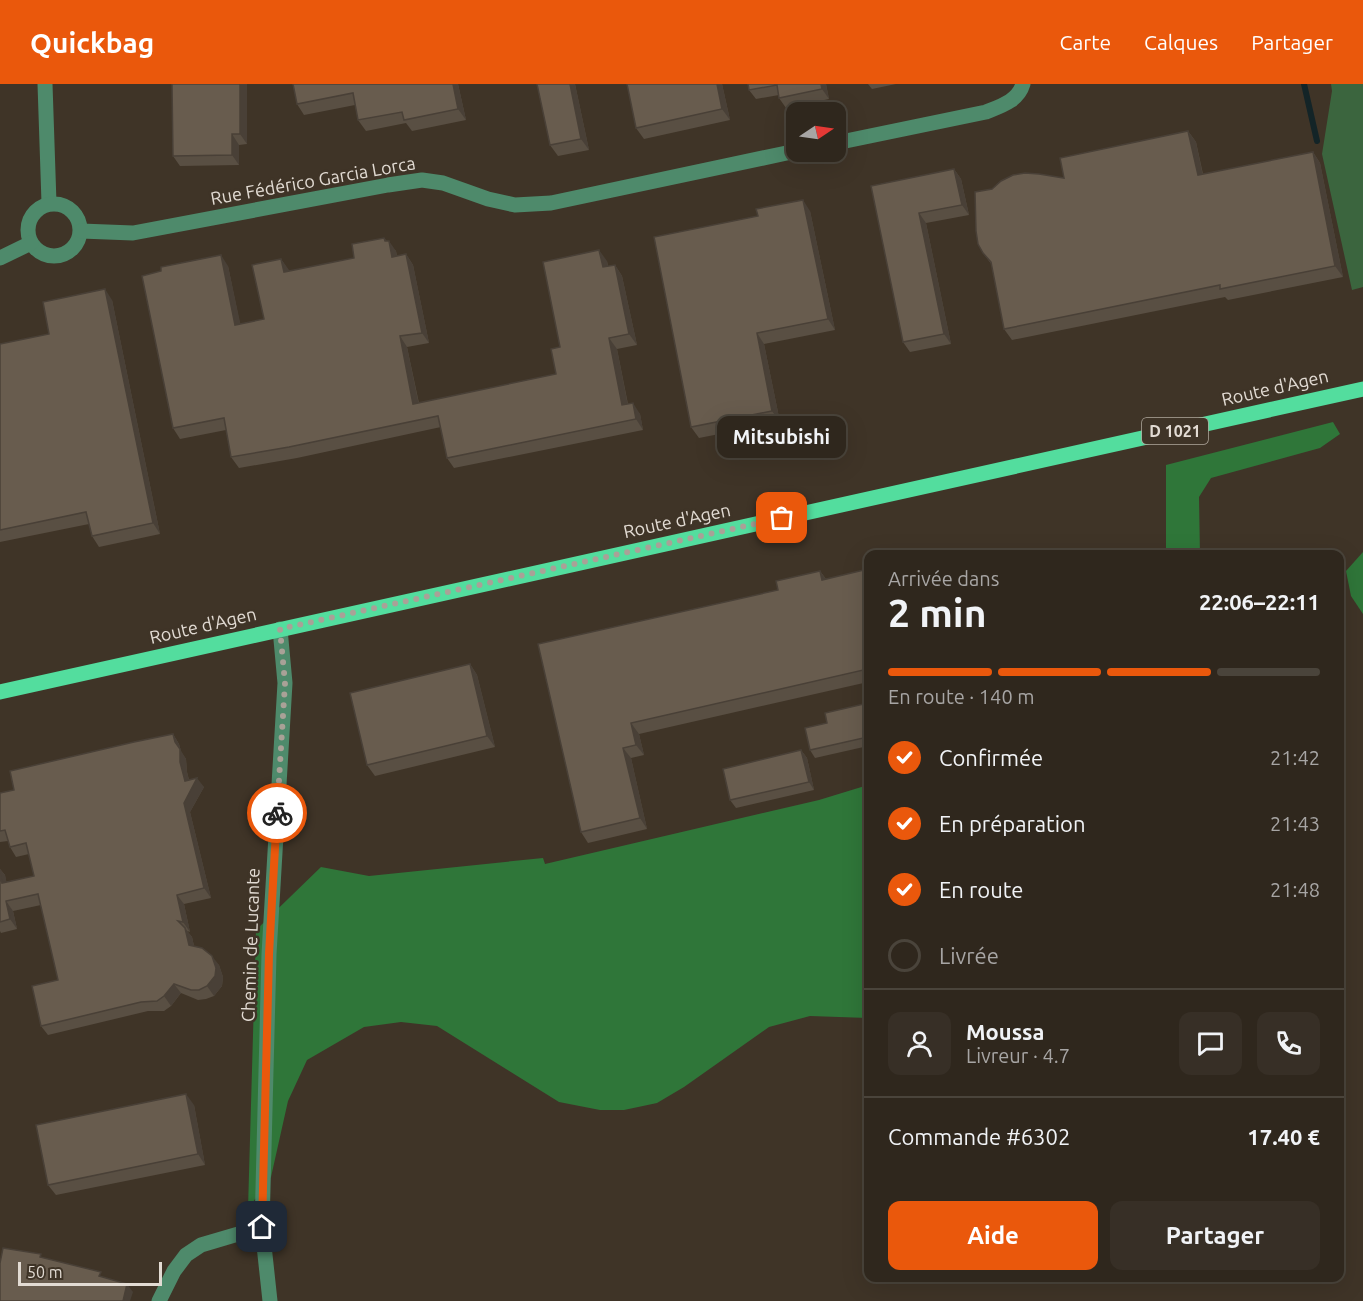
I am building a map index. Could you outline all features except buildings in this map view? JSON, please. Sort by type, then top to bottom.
[{"type":"main road","name":"Route d'Agen","points":[[0,692],[1363,389]]},
{"type":"street","points":[[45,84],[49,203]]},
{"type":"street","points":[[846,141],[986,112],[1006,105],[1022,89],[1023,84]]},
{"type":"street","name":"Rue Fédérico Garcia Lorca","points":[[81,231],[133,233],[422,180],[443,183],[488,199],[515,205],[551,203],[786,153]]},
{"type":"street","points":[[57,203],[72,209],[80,223],[81,231],[79,240],[68,252],[60,256],[51,256],[36,249],[31,243],[28,226],[30,218],[41,206],[57,203]]},
{"type":"street","points":[[0,258],[31,243]]},
{"type":"street","name":"Chemin de Lucante","points":[[270,1301],[262,1227],[269,954],[285,683],[280,629]]},
{"type":"street","points":[[159,1301],[174,1271],[186,1255],[201,1245],[262,1227]]},
{"type":"green space","points":[[1331,84],[1363,84],[1363,287],[1352,290],[1322,154],[1332,91]]},
{"type":"green space","points":[[1333,422],[1340,434],[1320,448],[1211,478],[1199,497],[1200,550],[1166,550],[1166,465]]},
{"type":"green space","points":[[1363,552],[1363,614],[1351,596],[1346,571]]},
{"type":"green space","points":[[864,786],[864,1018],[810,1016],[769,1027],[684,1087],[657,1103],[624,1110],[600,1110],[559,1102],[437,1026],[401,1022],[364,1027],[307,1060],[288,1101],[271,1177],[248,1209],[256,930],[321,867],[369,876],[543,858],[545,864],[819,800]]},
{"type":"waterway","points":[[1304,84],[1317,141]]},
{"type":"way so far","points":[[277,813],[285,683],[280,629],[782,518]]},
{"type":"place","name":"Mitsubishi","points":[[782,518]]},
{"type":"route","points":[[262,1227],[269,954],[277,813]]}]
